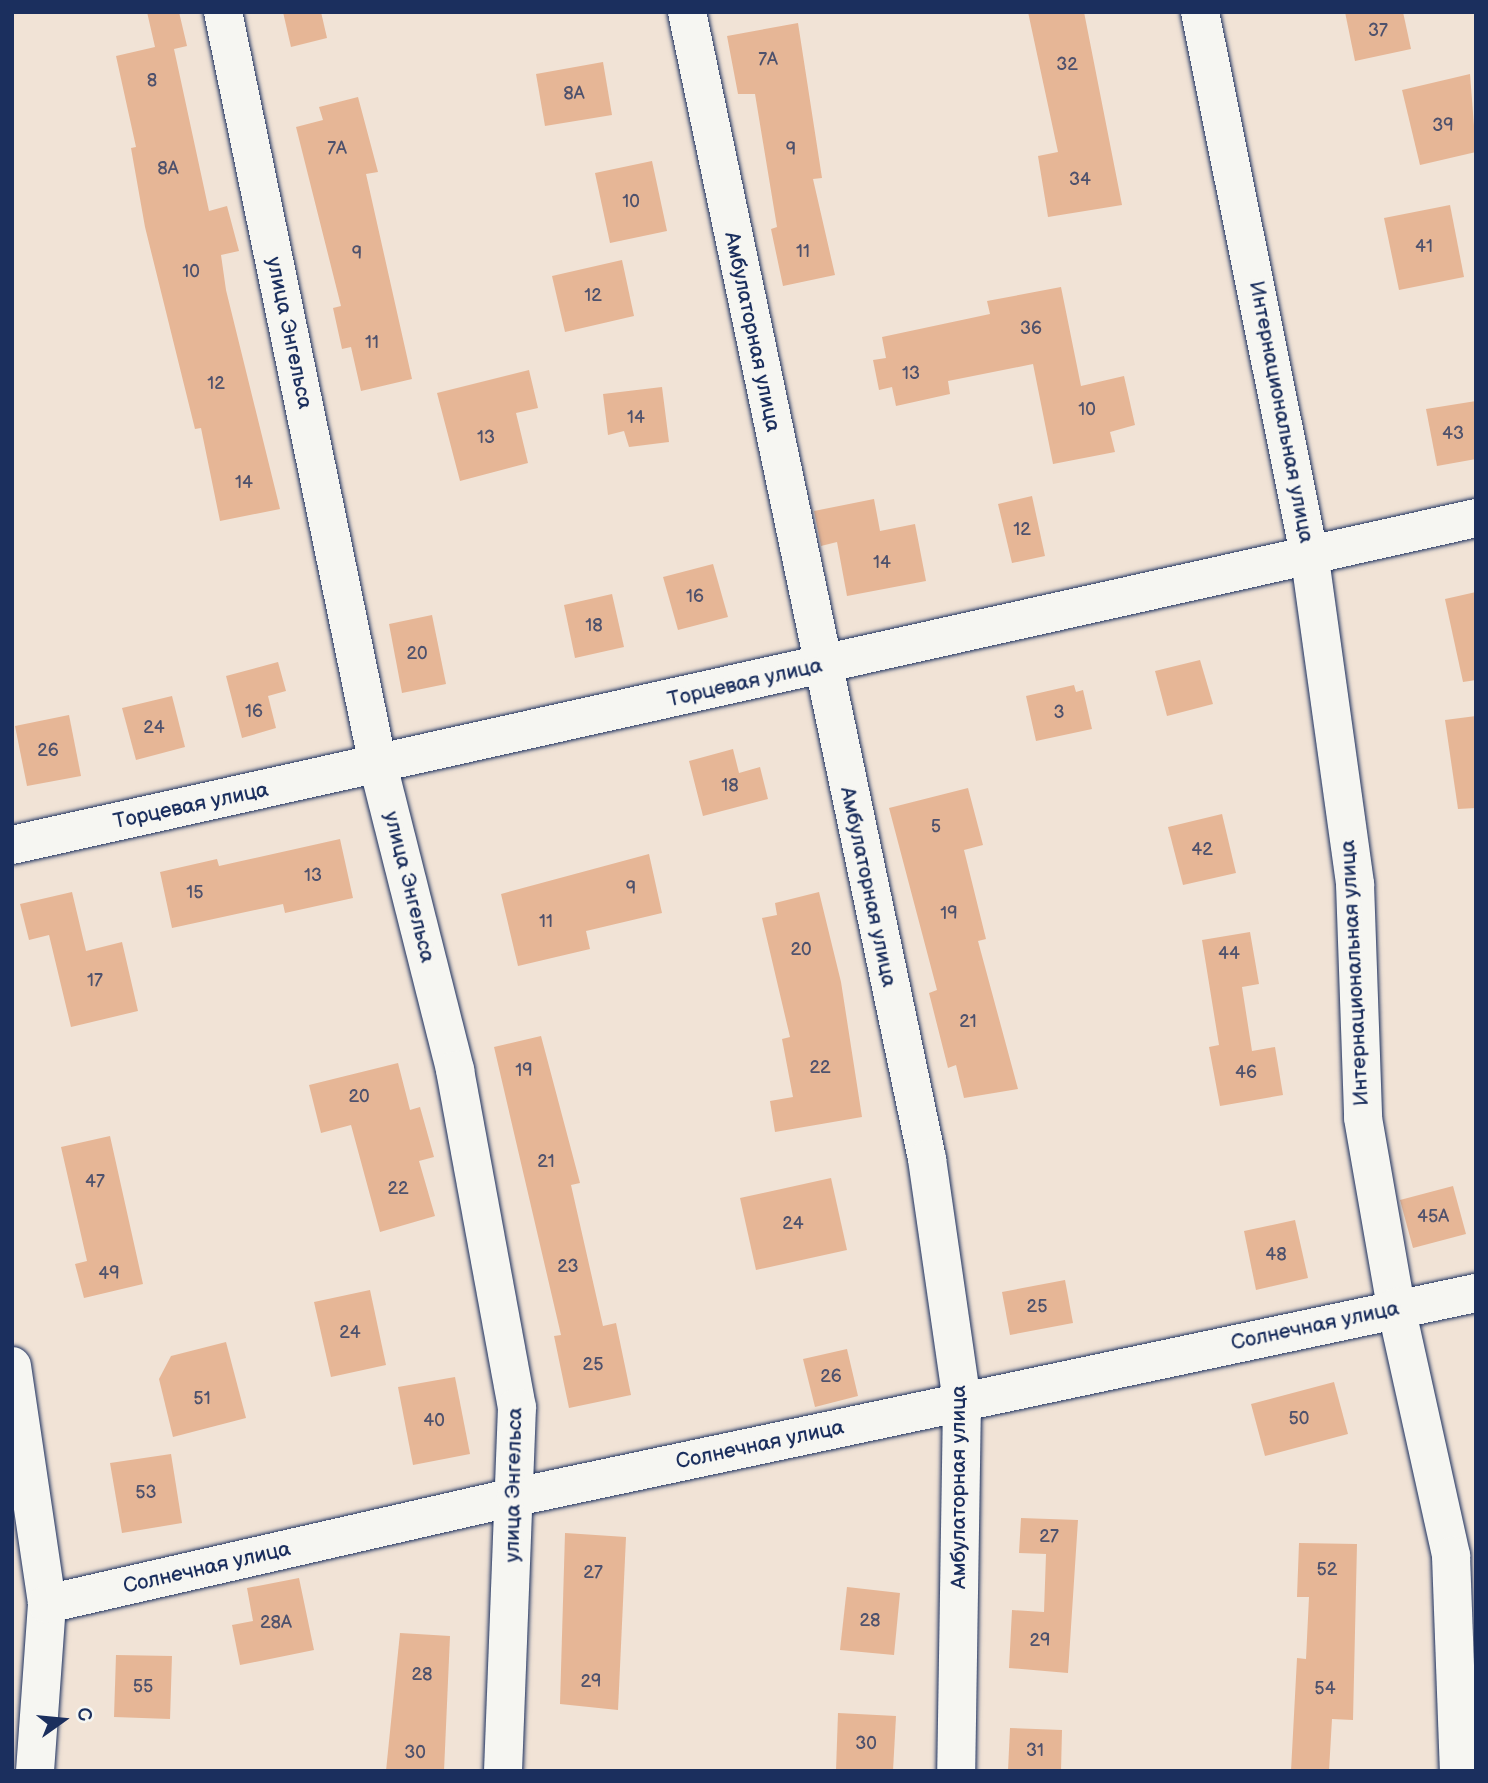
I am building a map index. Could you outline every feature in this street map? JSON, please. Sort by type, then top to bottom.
[{"type":"street","name":"улица Энгельса","points":[[223,12],[379,765],[460,1097],[517,1407],[516,1497],[503,1771]]},
{"type":"street","name":"Амбулаторная улица","points":[[687,12],[820,666],[927,1158],[962,1402],[956,1771]]},
{"type":"street","name":"Интернациональная улица","points":[[1200,12],[1310,559],[1355,884],[1363,1118],[1396,1307],[1451,1556],[1459,1771]]},
{"type":"street","name":"Торцевая улица","points":[[12,845],[1310,559],[1371,539],[1476,518]]},
{"type":"street","name":"Солнечная улица","points":[[47,1604],[516,1497],[1396,1307],[1476,1293]]},
{"type":"street","points":[[12,1366],[47,1604],[35,1771]]},
{"type":"building","points":[[147,12],[179,12],[187,46],[174,49],[209,211],[227,206],[239,251],[221,255],[226,290],[280,509],[220,521],[201,428],[195,429],[145,227],[131,148],[136,147],[116,56],[155,47]]},
{"type":"building","points":[[283,12],[321,12],[327,38],[291,47]]},
{"type":"building","points":[[1028,12],[1084,12],[1122,205],[1048,217],[1038,156],[1058,152]]},
{"type":"building","points":[[1345,12],[1403,12],[1411,49],[1355,61]]},
{"type":"building","points":[[798,23],[822,178],[813,179],[835,275],[783,286],[771,229],[777,227],[755,94],[738,94],[727,36]]},
{"type":"building","points":[[603,62],[612,115],[545,126],[536,74]]},
{"type":"building","points":[[1470,74],[1476,152],[1420,165],[1402,90]]},
{"type":"building","points":[[358,97],[378,172],[366,174],[412,379],[361,391],[351,347],[342,349],[333,308],[341,306],[296,127],[323,120],[319,107]]},
{"type":"building","points":[[652,161],[667,231],[610,243],[595,173]]},
{"type":"building","points":[[1450,205],[1464,277],[1399,290],[1384,218]]},
{"type":"building","points":[[622,260],[634,316],[565,332],[552,276]]},
{"type":"building","points":[[1061,287],[1081,386],[1124,376],[1135,425],[1110,432],[1115,452],[1053,464],[1033,364],[948,381],[950,394],[896,406],[892,387],[879,390],[873,360],[886,358],[882,337],[990,314],[987,301]]},
{"type":"building","points":[[529,370],[538,408],[516,413],[528,463],[460,481],[437,393]]},
{"type":"building","points":[[662,387],[669,442],[629,447],[624,431],[608,435],[603,394]]},
{"type":"building","points":[[1476,401],[1476,459],[1437,466],[1426,409]]},
{"type":"building","points":[[1032,496],[1045,556],[1012,563],[998,504]]},
{"type":"building","points":[[874,499],[880,531],[915,524],[926,581],[847,596],[837,542],[821,546],[814,511]]},
{"type":"building","points":[[713,564],[728,617],[678,630],[663,577]]},
{"type":"building","points":[[1476,592],[1476,680],[1463,682],[1445,599]]},
{"type":"building","points":[[612,594],[624,647],[575,658],[564,605]]},
{"type":"building","points":[[432,615],[446,684],[402,693],[389,624]]},
{"type":"building","points":[[1200,660],[1213,704],[1167,716],[1155,671]]},
{"type":"building","points":[[278,662],[286,691],[268,696],[276,728],[242,738],[226,676]]},
{"type":"building","points":[[1074,685],[1076,692],[1083,690],[1092,729],[1036,741],[1026,696]]},
{"type":"building","points":[[172,696],[185,747],[136,760],[122,708]]},
{"type":"building","points":[[69,715],[81,776],[27,786],[15,726]]},
{"type":"building","points":[[1476,716],[1476,808],[1458,809],[1445,720]]},
{"type":"building","points":[[733,749],[739,773],[760,767],[768,799],[703,816],[689,761]]},
{"type":"building","points":[[968,788],[983,845],[964,850],[986,939],[978,941],[1018,1089],[964,1098],[956,1065],[948,1068],[929,993],[937,990],[889,808]]},
{"type":"building","points":[[1222,814],[1236,873],[1183,885],[1168,827]]},
{"type":"building","points":[[340,839],[353,898],[285,913],[283,904],[172,928],[160,872],[217,859],[219,866]]},
{"type":"building","points":[[649,854],[662,913],[586,931],[590,949],[518,966],[501,894]]},
{"type":"building","points":[[72,892],[86,951],[122,942],[138,1011],[71,1027],[49,935],[29,940],[20,904]]},
{"type":"building","points":[[819,892],[841,982],[862,1117],[775,1132],[770,1101],[793,1097],[782,1039],[790,1037],[762,918],[777,915],[775,903]]},
{"type":"building","points":[[1250,932],[1259,984],[1242,987],[1252,1051],[1275,1047],[1283,1095],[1220,1106],[1209,1047],[1219,1045],[1202,940]]},
{"type":"building","points":[[541,1036],[580,1183],[571,1185],[603,1326],[616,1323],[631,1395],[569,1408],[554,1336],[561,1335],[494,1047]]},
{"type":"building","points":[[398,1063],[410,1110],[420,1107],[434,1157],[419,1161],[435,1216],[380,1232],[351,1125],[321,1133],[309,1085]]},
{"type":"building","points":[[110,1136],[143,1284],[84,1298],[75,1264],[87,1261],[61,1147]]},
{"type":"building","points":[[831,1178],[847,1250],[756,1270],[740,1198]]},
{"type":"building","points":[[1453,1186],[1466,1234],[1413,1248],[1400,1200]]},
{"type":"building","points":[[1295,1220],[1308,1278],[1256,1290],[1244,1231]]},
{"type":"building","points":[[1065,1280],[1073,1323],[1010,1335],[1002,1292]]},
{"type":"building","points":[[370,1290],[386,1365],[331,1377],[314,1302]]},
{"type":"building","points":[[226,1342],[246,1418],[173,1437],[159,1379],[171,1356]]},
{"type":"building","points":[[847,1349],[858,1396],[815,1407],[803,1359]]},
{"type":"building","points":[[455,1377],[470,1454],[413,1465],[398,1387]]},
{"type":"building","points":[[1334,1382],[1348,1434],[1265,1456],[1251,1404]]},
{"type":"building","points":[[171,1454],[182,1523],[122,1533],[110,1463]]},
{"type":"building","points":[[1021,1518],[1078,1520],[1068,1673],[1009,1668],[1012,1610],[1044,1612],[1046,1554],[1019,1553]]},
{"type":"building","points":[[565,1533],[626,1537],[618,1710],[560,1704]]},
{"type":"building","points":[[1299,1543],[1357,1544],[1353,1720],[1332,1719],[1329,1771],[1291,1771],[1297,1658],[1306,1659],[1309,1597],[1297,1597]]},
{"type":"building","points":[[299,1578],[314,1650],[240,1665],[232,1625],[253,1621],[247,1588]]},
{"type":"building","points":[[847,1587],[900,1593],[894,1655],[840,1650]]},
{"type":"building","points":[[400,1633],[450,1636],[444,1771],[386,1771]]},
{"type":"building","points":[[116,1655],[172,1656],[170,1719],[114,1717]]},
{"type":"building","points":[[838,1713],[896,1716],[893,1771],[836,1771]]},
{"type":"building","points":[[1010,1728],[1062,1730],[1061,1771],[1008,1771]]}]
